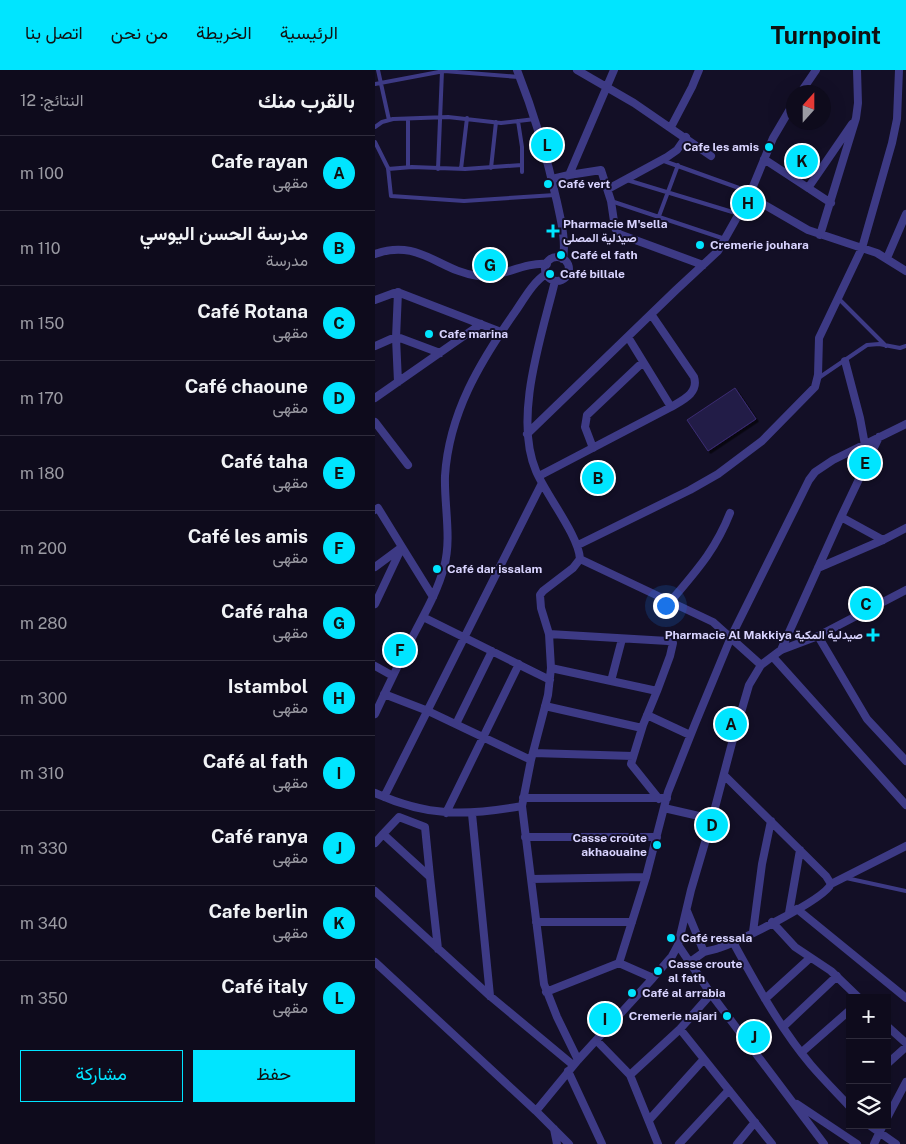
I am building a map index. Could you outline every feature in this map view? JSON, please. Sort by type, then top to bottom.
[{"type":"street","points":[[577,70],[634,102],[711,156]]},
{"type":"street","points":[[569,175],[614,70]]},
{"type":"street","points":[[671,127],[693,87],[699,70]]},
{"type":"street","points":[[806,85],[816,70]]},
{"type":"street","points":[[820,235],[856,118],[859,103],[857,70]]},
{"type":"street","points":[[578,545],[691,490],[735,462],[762,441],[813,388],[817,380],[819,338],[862,248],[895,130],[899,70]]},
{"type":"street","points":[[519,74],[535,118],[552,179],[564,241],[563,259],[567,264],[569,272],[562,280],[555,281],[546,274]]},
{"type":"street","points":[[527,434],[718,251],[739,214],[786,116]]},
{"type":"street","points":[[808,188],[856,118]]},
{"type":"street","points":[[608,189],[677,150],[686,137]]},
{"type":"street","points":[[764,159],[831,203]]},
{"type":"street","points":[[552,179],[601,170],[611,201],[615,228],[619,234],[703,265]]},
{"type":"street","points":[[749,194],[790,221],[820,235],[887,258],[906,272]]},
{"type":"street","points":[[887,258],[906,214]]},
{"type":"street","points":[[375,254],[392,249],[405,249],[480,277],[493,276],[530,264],[547,264]]},
{"type":"street","points":[[375,714],[433,597],[445,565],[447,546],[445,476],[453,429],[468,388],[501,332],[535,283],[546,274],[547,264],[552,258],[563,259]]},
{"type":"street","points":[[555,281],[532,379],[527,434],[531,457],[540,480],[578,545],[580,558],[573,568],[541,595],[541,608],[549,634],[551,668],[545,706],[532,756],[523,802],[525,837],[541,970],[546,992],[601,1144]]},
{"type":"street","points":[[375,300],[398,292],[501,332]]},
{"type":"street","points":[[398,292],[398,382]]},
{"type":"street","points":[[385,797],[540,480],[593,448],[690,395],[695,382],[693,377],[651,314]]},
{"type":"street","points":[[375,398],[481,324]]},
{"type":"street","points":[[627,337],[671,407]]},
{"type":"street","points":[[375,346],[397,338],[405,339],[440,353]]},
{"type":"street","points":[[845,361],[865,445]]},
{"type":"street","points":[[593,448],[585,427],[587,416],[643,362]]},
{"type":"street","points":[[375,422],[408,465]]},
{"type":"street","points":[[663,798],[731,637],[812,475],[833,460],[906,424]]},
{"type":"street","points":[[781,650],[879,438]]},
{"type":"street","points":[[375,510],[378,508],[433,597]]},
{"type":"street","points":[[670,602],[710,554],[722,533],[730,513]]},
{"type":"street","points":[[841,517],[883,540]]},
{"type":"street","points":[[818,568],[906,528]]},
{"type":"street","points":[[375,567],[402,547]]},
{"type":"street","points":[[375,604],[402,547]]},
{"type":"street","points":[[580,558],[713,622],[761,665]]},
{"type":"street","points":[[536,1111],[573,1065],[672,956],[678,945],[691,890],[749,685],[761,665],[781,650],[818,636],[906,590]]},
{"type":"street","points":[[423,617],[549,680]]},
{"type":"street","points":[[549,634],[668,641],[673,643],[671,656],[642,728],[633,756],[632,766],[663,798],[665,808],[646,877],[619,962]]},
{"type":"street","points":[[818,636],[867,720],[906,761]]},
{"type":"street","points":[[611,681],[622,639]]},
{"type":"street","points":[[456,724],[492,651]]},
{"type":"street","points":[[773,656],[906,805]]},
{"type":"street","points":[[446,813],[519,664]]},
{"type":"street","points":[[375,666],[393,676]]},
{"type":"street","points":[[551,668],[657,691]]},
{"type":"street","points":[[384,694],[428,710],[483,736],[532,756],[633,756]]},
{"type":"street","points":[[545,706],[642,728]]},
{"type":"street","points":[[647,715],[690,735]]},
{"type":"street","points":[[724,775],[826,876],[831,884]]},
{"type":"street","points":[[375,793],[420,809],[472,814],[523,802],[663,798]]},
{"type":"street","points":[[665,808],[712,819]]},
{"type":"street","points":[[472,814],[490,996]]},
{"type":"street","points":[[375,843],[399,817],[425,827],[438,949]]},
{"type":"street","points":[[753,932],[762,864],[771,822]]},
{"type":"street","points":[[383,834],[430,877]]},
{"type":"street","points":[[525,837],[657,837]]},
{"type":"street","points":[[690,962],[704,952],[733,942],[789,914],[826,891],[831,884],[906,846]]},
{"type":"street","points":[[789,914],[800,850]]},
{"type":"street","points":[[531,879],[646,877]]},
{"type":"street","points":[[375,891],[490,996],[573,1065]]},
{"type":"street","points":[[797,909],[906,998]]},
{"type":"street","points":[[687,911],[704,952]]},
{"type":"street","points":[[536,922],[632,922]]},
{"type":"street","points":[[772,922],[785,938],[837,976],[855,994]]},
{"type":"street","points":[[733,942],[765,999],[809,1063],[846,1099]]},
{"type":"street","points":[[678,945],[711,994],[825,1144]]},
{"type":"street","points":[[765,999],[810,958]]},
{"type":"street","points":[[375,962],[569,1144]]},
{"type":"street","points":[[546,992],[619,962],[653,978]]},
{"type":"street","points":[[783,1026],[837,976]]},
{"type":"street","points":[[630,1075],[680,1028],[711,994]]},
{"type":"street","points":[[802,1052],[846,1014]]},
{"type":"street","points":[[680,1028],[772,1144]]},
{"type":"street","points":[[891,1030],[906,1043]]},
{"type":"street","points":[[596,1040],[630,1075],[659,1144]]},
{"type":"street","points":[[891,1060],[906,1047]]},
{"type":"street","points":[[649,1120],[704,1059]]},
{"type":"street","points":[[891,1110],[906,1082]]},
{"type":"street","points":[[679,1144],[729,1090]]},
{"type":"street","points":[[791,1100],[857,1144]]},
{"type":"street","points":[[737,1144],[755,1122]]},
{"type":"street","points":[[554,1129],[557,1144]]},
{"type":"street","points":[[873,1129],[897,1144]]},
{"type":"street","points":[[874,1144],[881,1129]]},
{"type":"lane","points":[[378,70],[389,120]]},
{"type":"lane","points":[[438,169],[442,71]]},
{"type":"lane","points":[[375,84],[442,71],[519,74]]},
{"type":"lane","points":[[461,169],[467,118]]},
{"type":"lane","points":[[375,127],[389,120],[467,118],[496,122],[535,118]]},
{"type":"lane","points":[[408,119],[409,168]]},
{"type":"lane","points":[[518,121],[521,139],[522,172]]},
{"type":"lane","points":[[491,168],[496,122]]},
{"type":"lane","points":[[375,142],[388,170],[391,196],[464,201],[555,195]]},
{"type":"lane","points":[[662,160],[749,194]]},
{"type":"lane","points":[[388,170],[409,168],[491,168],[522,165]]},
{"type":"lane","points":[[659,216],[678,165]]},
{"type":"lane","points":[[625,179],[739,214]]},
{"type":"lane","points":[[611,201],[725,239]]},
{"type":"lane","points":[[838,298],[886,346]]},
{"type":"lane","points":[[817,380],[867,345],[874,344],[900,348],[906,346]]},
{"type":"lane","points":[[843,878],[906,891]]},
{"type":"building","points":[[735,388],[756,419],[708,451],[687,420]]},
{"type":"place","name":"Café italy","points":[[547,145]]},
{"type":"place","name":"Cafe les amis","points":[[769,147]]},
{"type":"place","name":"Cafe berlin","points":[[802,161]]},
{"type":"place","name":"Café vert","points":[[548,184]]},
{"type":"place","name":"Istambol","points":[[748,203]]},
{"type":"place","name":"Pharmacie M'sella صيدلية المصلى","points":[[553,231]]},
{"type":"place","name":"Cremerie jouhara","points":[[700,245]]},
{"type":"place","name":"Café el fath","points":[[561,255]]},
{"type":"place","name":"Café raha","points":[[490,265]]},
{"type":"place","name":"Café billale","points":[[550,274]]},
{"type":"place","name":"Cafe marina","points":[[429,334]]},
{"type":"place","name":"Café taha","points":[[865,463]]},
{"type":"place","name":"مدرسة الحسن اليوسي","points":[[598,478]]},
{"type":"place","name":"Café dar issalam","points":[[437,569]]},
{"type":"place","name":"Café Rotana","points":[[866,604]]},
{"type":"place","name":"Pharmacie Al Makkiya صيدلية المكية","points":[[873,635]]},
{"type":"place","name":"Café les amis","points":[[400,650]]},
{"type":"place","name":"Cafe rayan","points":[[731,724]]},
{"type":"place","name":"Café chaoune","points":[[712,825]]},
{"type":"place","name":"Casse croûte akhaouaine","points":[[657,845]]},
{"type":"place","name":"Café ressala","points":[[671,938]]},
{"type":"place","name":"Casse croute al fath","points":[[658,971]]},
{"type":"place","name":"Café al arrabia","points":[[632,993]]},
{"type":"place","name":"Cremerie najari","points":[[727,1016]]},
{"type":"place","name":"Café al fath","points":[[605,1019]]},
{"type":"place","name":"Café ranya","points":[[754,1037]]}]
